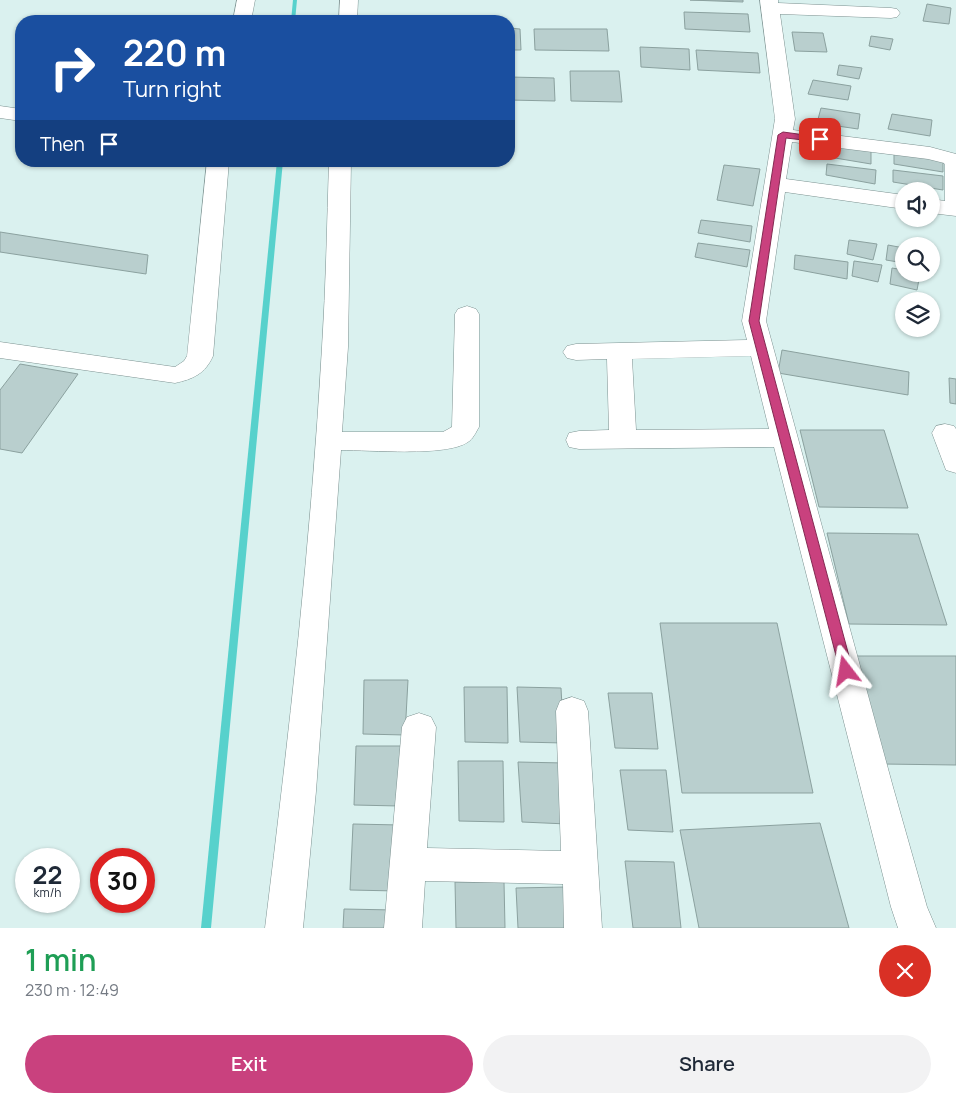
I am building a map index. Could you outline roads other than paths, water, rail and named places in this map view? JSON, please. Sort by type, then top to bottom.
[{"type":"street","points":[[243,15],[246,0]]},
{"type":"street","points":[[348,15],[349,0]]},
{"type":"street","points":[[891,13],[769,4],[785,119],[754,321],[876,787],[909,907],[917,928]]},
{"type":"street","points":[[0,112],[15,114]]},
{"type":"street","points":[[783,135],[930,153],[952,159],[956,164],[956,209],[940,207]]},
{"type":"street","points":[[0,350],[175,376],[187,372],[196,366],[200,356],[217,167]]},
{"type":"street","points":[[284,928],[299,791],[321,546],[335,347],[340,167]]},
{"type":"street","points":[[775,184],[895,201]]},
{"type":"street","points":[[328,441],[443,441],[462,434],[466,427],[467,314]]},
{"type":"street","points":[[576,352],[761,348]]},
{"type":"street","points":[[619,351],[623,440]]},
{"type":"street","points":[[945,433],[956,463]]},
{"type":"street","points":[[579,440],[785,438]]},
{"type":"street","points":[[572,711],[584,928]]},
{"type":"street","points":[[403,928],[418,727]]},
{"type":"street","points":[[408,864],[580,868]]},
{"type":"waterway","points":[[294,15],[295,0]]},
{"type":"waterway","points":[[206,928],[279,167]]}]
